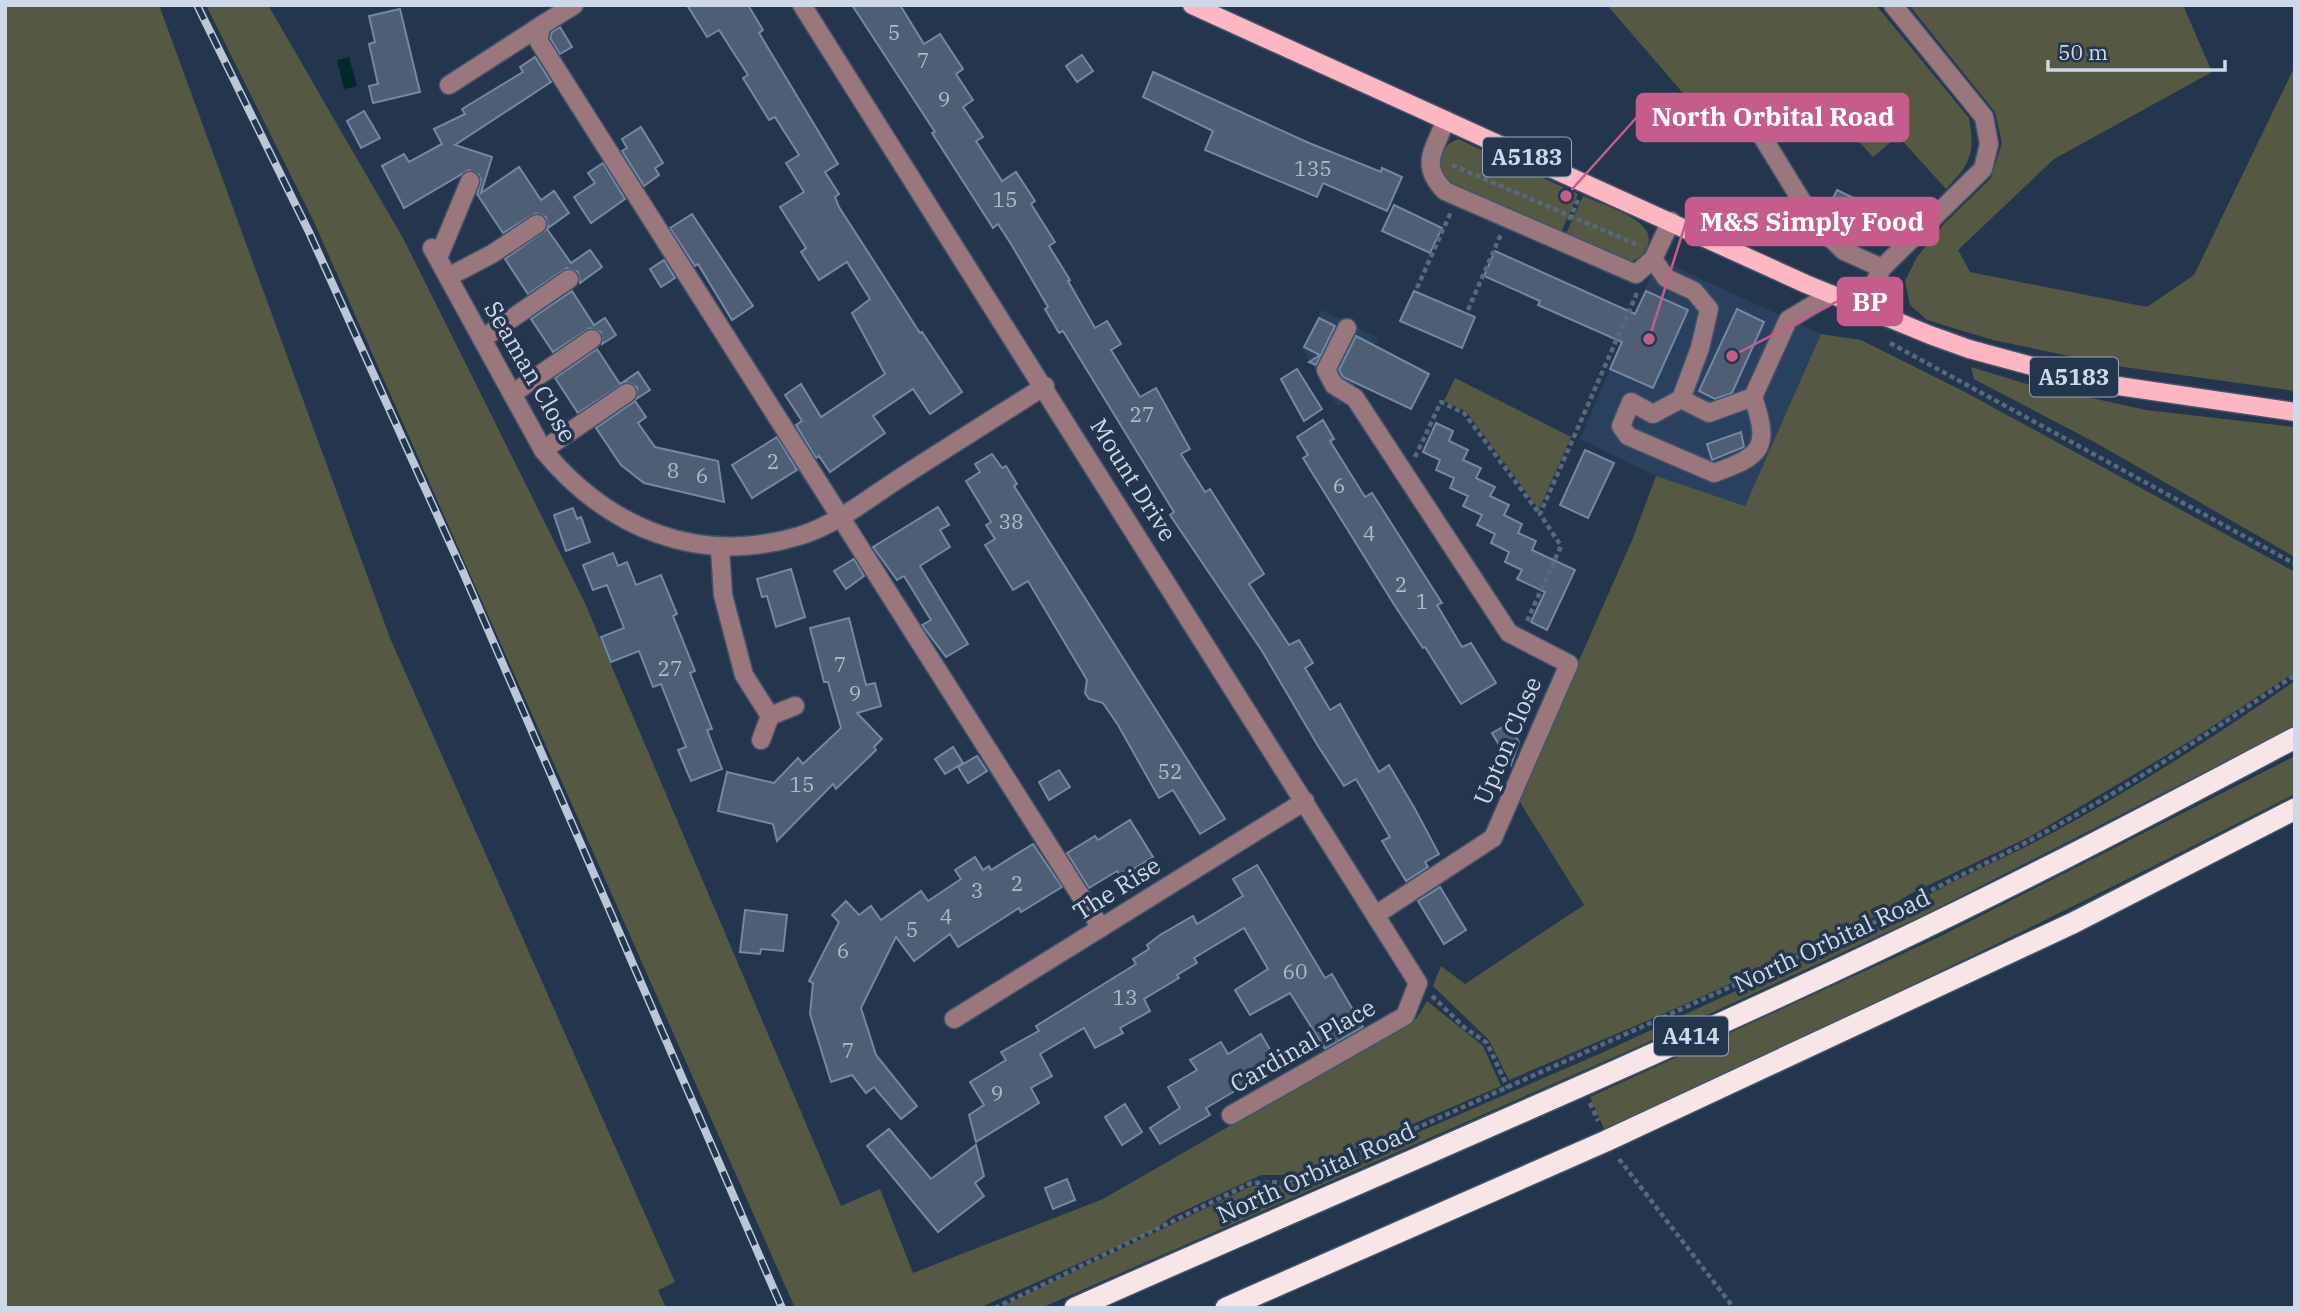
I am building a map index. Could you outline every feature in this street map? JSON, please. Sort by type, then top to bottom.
[{"type":"highway","name":"North Orbital Road","points":[[1075,1308],[1654,1053],[1886,947],[2127,827],[2295,738]]},
{"type":"highway","name":"A414","points":[[1226,1308],[1606,1141],[2073,923],[2295,809]]},
{"type":"main road","name":"A5183","points":[[1192,5],[1863,308],[1969,349],[2091,382],[2295,412]]},
{"type":"street","points":[[449,85],[574,5]]},
{"type":"street","name":"Mount Drive","points":[[802,5],[1045,386],[1419,983]]},
{"type":"street","points":[[1863,308],[1882,268],[1983,169],[1989,144],[1984,117],[1893,5]]},
{"type":"street","points":[[542,25],[538,40],[1101,928]]},
{"type":"street","points":[[1446,120],[1431,155],[1429,167],[1433,179],[1445,191],[1458,197],[1636,274],[1651,260],[1671,221]]},
{"type":"street","points":[[1760,133],[1816,224],[1844,251],[1882,268]]},
{"type":"street","name":"Seaman Close","points":[[470,181],[435,253],[543,450],[565,477],[594,499],[646,530],[676,541],[720,548],[758,546],[790,538],[839,518],[1045,386]]},
{"type":"street","points":[[448,278],[492,254],[537,223]]},
{"type":"street","points":[[1651,260],[1666,278],[1694,292],[1709,309],[1700,348],[1681,400],[1653,414],[1631,402],[1621,426],[1628,436],[1714,473],[1749,460],[1758,448],[1763,424],[1753,397],[1788,320],[1831,293]]},
{"type":"street","points":[[482,339],[569,279]]},
{"type":"street","name":"Upton Close","points":[[1347,328],[1326,370],[1334,385],[1355,398],[1509,633],[1569,664],[1493,838],[1377,914]]},
{"type":"street","points":[[512,394],[592,339]]},
{"type":"street","points":[[543,450],[627,393]]},
{"type":"street","points":[[1681,400],[1709,413],[1753,397]]},
{"type":"street","points":[[720,548],[723,595],[744,676],[770,716]]},
{"type":"street","points":[[761,740],[770,716],[794,706]]},
{"type":"street","name":"The Rise","points":[[954,1020],[1305,801]]},
{"type":"street","name":"Cardinal Place","points":[[1231,1115],[1405,1016],[1419,983]]},
{"type":"path","points":[[1431,155],[1570,218],[1651,260],[1540,514]]},
{"type":"path","points":[[1559,242],[1586,183]]},
{"type":"path","points":[[1417,288],[1458,197]]},
{"type":"path","points":[[1468,310],[1508,218]]},
{"type":"path","points":[[1881,338],[2295,564]]},
{"type":"path","points":[[1406,476],[1441,402],[1464,413],[1540,514],[1561,546],[1519,638]]},
{"type":"path","points":[[995,1308],[1251,1183],[1287,1182],[1323,1170],[1573,1062],[1875,922],[1913,898],[2035,838],[2169,759],[2295,675]]},
{"type":"path","points":[[1419,983],[1465,1028],[1487,1043],[1508,1088]]},
{"type":"path","points":[[1606,1141],[1657,1213],[1734,1308]]},
{"type":"shaded area","points":[[5,5],[159,5],[390,638],[675,1282],[658,1290],[666,1308],[5,1308]]},
{"type":"shaded area","points":[[206,5],[268,5],[404,240],[584,601],[841,1206],[880,1189],[913,1273],[1103,1199],[1417,1018],[1427,1001],[1483,1046],[1501,1086],[1294,1175],[1261,1175],[1171,1217],[1154,1230],[979,1308],[795,1308],[314,222]]},
{"type":"shaded area","points":[[1607,5],[1876,5],[1969,118],[1971,149],[1966,165],[1946,189],[1898,136],[1873,157],[1827,106],[1785,114],[1751,98],[1720,136]]},
{"type":"shaded area","points":[[1909,5],[2183,5],[2212,72],[2054,159],[1958,250],[1970,272],[2147,307],[2194,275],[2295,66],[2295,391],[2117,366],[1993,340],[1927,320],[1910,305],[1905,281],[1917,257],[1944,224],[1991,178],[2002,143],[1995,112]]},
{"type":"shaded area","points":[[349,57],[357,86],[344,89],[337,60]]},
{"type":"shaded area","points":[[1458,139],[1578,194],[1561,232],[1443,179],[1439,166],[1440,155]]},
{"type":"shaded area","points":[[1583,196],[1625,214],[1644,228],[1648,235],[1648,244],[1641,256],[1629,262],[1566,234]]},
{"type":"shaded area","points":[[1658,259],[1821,334],[1745,506],[1656,476],[1580,439]]},
{"type":"shaded area","points":[[1322,310],[1378,338],[1344,403],[1338,407],[1302,348]]},
{"type":"shaded area","points":[[1821,334],[1861,340],[1963,391],[2295,572],[2295,672],[2190,741],[2031,836],[1910,894],[1866,922],[1509,1080],[1489,1040],[1433,986],[1441,966],[1465,984],[1584,905],[1518,799],[1633,538],[1656,476],[1745,506]]},
{"type":"shaded area","points":[[1971,367],[2027,384],[2146,410],[2295,427],[2295,557],[2098,444],[1974,379]]},
{"type":"shaded area","points":[[1455,378],[1571,437],[1539,509],[1466,411],[1444,401]]},
{"type":"shaded area","points":[[2295,681],[2295,726],[1918,918],[1635,1048],[1041,1308],[999,1308],[1252,1186],[1287,1185],[1317,1176],[1597,1055],[1881,924],[1939,889],[2041,839],[2106,803],[2202,744]]},
{"type":"shaded area","points":[[2295,756],[2295,794],[1951,966],[1604,1129],[1590,1097],[1939,937]]},
{"type":"building","points":[[687,5],[748,5],[763,30],[759,33],[838,164],[825,172],[839,194],[835,197],[839,207],[920,333],[922,332],[962,392],[930,414],[913,389],[873,416],[885,433],[830,472],[819,456],[816,458],[796,425],[802,421],[785,395],[801,384],[821,417],[885,374],[852,313],[870,299],[847,262],[819,280],[801,252],[806,248],[780,207],[804,192],[786,163],[799,155],[775,117],[769,120],[743,78],[748,75],[719,30],[707,37]]},
{"type":"building","points":[[852,5],[900,5],[924,44],[940,34],[963,69],[956,74],[973,100],[963,107],[983,137],[976,141],[1002,181],[1016,172],[1035,201],[1031,204],[1055,242],[1049,246],[1095,328],[1107,321],[1121,344],[1111,350],[1140,397],[1156,388],[1190,449],[1181,454],[1205,492],[1210,489],[1264,574],[1249,584],[1289,645],[1299,640],[1313,663],[1305,668],[1330,710],[1340,704],[1379,772],[1389,765],[1415,809],[1439,854],[1425,862],[1428,867],[1406,881],[1382,841],[1390,837],[1356,779],[1344,786],[1262,651],[1170,515],[1174,512],[1063,331],[1059,333],[1045,309],[1048,307],[1011,244],[998,224],[993,228],[932,133],[935,132]]},
{"type":"building","points":[[400,9],[420,92],[373,103],[369,86],[378,84],[369,44],[375,42],[369,16]]},
{"type":"building","points":[[560,27],[572,47],[560,54],[550,38],[552,32]]},
{"type":"building","points":[[1082,55],[1093,71],[1077,82],[1066,66]]},
{"type":"building","points":[[535,57],[551,82],[455,145],[492,157],[481,193],[519,167],[541,200],[554,191],[569,213],[548,228],[546,217],[536,213],[503,233],[477,194],[481,180],[479,175],[469,170],[404,208],[382,166],[404,154],[409,162],[442,144],[434,129],[465,114],[462,109],[523,72],[520,67]]},
{"type":"building","points":[[1153,72],[1309,143],[1381,172],[1382,168],[1402,177],[1387,211],[1323,183],[1317,197],[1205,150],[1213,131],[1143,97]]},
{"type":"building","points":[[364,111],[380,138],[361,148],[347,121]]},
{"type":"building","points":[[641,127],[663,163],[655,168],[659,175],[644,186],[622,151],[627,148],[622,139]]},
{"type":"building","points":[[603,163],[625,199],[591,223],[574,197],[595,183],[588,173]]},
{"type":"building","points":[[1837,190],[1866,204],[1851,235],[1824,216]]},
{"type":"building","points":[[1394,205],[1442,228],[1430,253],[1382,231]]},
{"type":"building","points":[[692,214],[753,306],[732,320],[698,264],[695,266],[670,228]]},
{"type":"building","points":[[547,229],[571,263],[590,250],[602,267],[580,283],[578,272],[567,268],[528,294],[505,259]]},
{"type":"building","points":[[1495,251],[1635,314],[1646,291],[1688,310],[1653,388],[1610,369],[1622,342],[1538,305],[1540,301],[1484,276]]},
{"type":"building","points":[[664,260],[675,278],[661,287],[650,269]]},
{"type":"building","points":[[572,291],[594,325],[605,318],[616,335],[602,344],[601,332],[590,328],[553,352],[531,319]]},
{"type":"building","points":[[1414,291],[1475,317],[1462,348],[1400,321]]},
{"type":"building","points":[[1737,309],[1764,322],[1732,393],[1715,399],[1699,391]]},
{"type":"building","points":[[1319,318],[1335,326],[1316,365],[1309,362],[1320,355],[1304,347]]},
{"type":"building","points":[[1356,336],[1429,374],[1411,409],[1343,377],[1339,370]]},
{"type":"building","points":[[597,349],[620,384],[638,372],[650,390],[636,399],[637,387],[626,382],[578,413],[555,378]]},
{"type":"building","points":[[1297,369],[1322,409],[1304,421],[1281,379]]},
{"type":"building","points":[[635,401],[646,417],[638,423],[655,447],[718,461],[724,502],[644,483],[621,465],[596,428]]},
{"type":"building","points":[[1323,420],[1334,439],[1330,441],[1365,497],[1372,493],[1442,603],[1437,605],[1462,647],[1471,643],[1496,683],[1461,704],[1395,606],[1303,458],[1308,455],[1297,437]]},
{"type":"building","points":[[1436,423],[1453,431],[1449,441],[1468,450],[1463,460],[1481,468],[1476,478],[1495,487],[1490,496],[1509,505],[1504,515],[1522,524],[1518,533],[1536,541],[1532,550],[1575,570],[1547,630],[1531,622],[1545,592],[1517,579],[1522,570],[1505,562],[1509,552],[1491,543],[1495,534],[1477,525],[1482,515],[1463,506],[1468,496],[1450,488],[1454,478],[1436,470],[1440,460],[1423,452]]},
{"type":"building","points":[[1741,432],[1744,447],[1712,460],[1707,444]]},
{"type":"building","points":[[777,437],[797,470],[752,498],[732,465]]},
{"type":"building","points":[[1585,450],[1614,463],[1588,518],[1560,505]]},
{"type":"building","points":[[992,454],[1002,468],[1006,466],[1017,484],[1014,486],[1225,819],[1200,834],[1173,790],[1159,798],[1103,703],[1089,699],[1085,693],[1087,680],[1028,581],[1013,590],[985,545],[995,539],[986,525],[991,522],[966,481],[980,472],[975,464]]},
{"type":"building","points":[[938,507],[949,525],[940,530],[950,547],[920,566],[968,644],[946,657],[922,625],[931,620],[904,576],[897,580],[873,547]]},
{"type":"building","points":[[573,508],[577,519],[581,517],[590,542],[566,551],[554,515]]},
{"type":"building","points":[[613,553],[618,566],[627,562],[636,585],[661,575],[677,614],[673,616],[695,671],[690,673],[712,729],[707,730],[722,769],[691,781],[678,750],[686,747],[661,684],[653,687],[639,651],[611,662],[601,637],[624,628],[607,585],[593,590],[583,565]]},
{"type":"building","points":[[854,559],[864,576],[846,589],[834,571]]},
{"type":"building","points":[[791,569],[805,617],[776,627],[767,596],[762,597],[757,579]]},
{"type":"building","points":[[849,618],[866,685],[875,683],[881,706],[857,713],[882,739],[874,747],[876,750],[836,789],[833,784],[777,841],[773,824],[718,811],[727,772],[774,783],[798,758],[803,764],[841,728],[828,682],[824,682],[810,628]]},
{"type":"building","points":[[1508,724],[1519,742],[1511,765],[1492,733]]},
{"type":"building","points":[[953,747],[963,763],[945,774],[935,759]]},
{"type":"building","points":[[977,756],[987,771],[968,783],[958,767]]},
{"type":"building","points":[[1059,770],[1070,787],[1049,800],[1039,782]]},
{"type":"building","points":[[1130,820],[1153,857],[1121,877],[1117,871],[1089,888],[1067,853],[1095,836],[1098,840]]},
{"type":"building","points":[[1033,844],[1062,887],[1021,912],[1019,908],[958,947],[950,934],[914,961],[896,937],[861,1008],[876,1055],[917,1106],[901,1119],[874,1087],[866,1093],[852,1075],[831,1082],[810,1014],[813,983],[809,981],[839,922],[832,915],[846,901],[859,915],[871,906],[881,920],[921,891],[928,901],[961,879],[955,870],[975,857],[983,870],[989,866],[991,870]]},
{"type":"building","points":[[1257,865],[1325,978],[1332,974],[1363,1027],[1325,1049],[1290,993],[1250,1015],[1235,990],[1268,969],[1244,928],[1194,958],[1197,963],[1177,975],[1179,978],[1144,999],[1150,1011],[1120,1028],[1123,1033],[1095,1048],[1084,1028],[1040,1054],[1052,1076],[1031,1088],[1039,1103],[976,1142],[969,1115],[984,1105],[970,1082],[1006,1060],[1001,1052],[1039,1031],[1036,1026],[1136,964],[1133,959],[1149,949],[1147,945],[1160,935],[1193,916],[1197,924],[1243,896],[1233,879]]},
{"type":"building","points":[[1440,887],[1466,930],[1444,944],[1418,901]]},
{"type":"building","points":[[745,910],[787,915],[783,951],[761,949],[760,954],[740,952]]},
{"type":"building","points":[[1261,1034],[1279,1065],[1206,1108],[1210,1115],[1160,1144],[1150,1128],[1180,1108],[1168,1087],[1197,1070],[1190,1060],[1221,1042],[1228,1054]]},
{"type":"building","points":[[1125,1104],[1142,1132],[1122,1145],[1105,1117]]},
{"type":"building","points":[[889,1129],[931,1179],[976,1145],[984,1176],[975,1183],[984,1196],[938,1232],[867,1146]]},
{"type":"building","points":[[1067,1179],[1075,1200],[1053,1209],[1045,1188]]},
{"type":"railway","points":[[197,5],[309,232],[463,572],[782,1308]]},
{"type":"place","name":"North Orbital Road","points":[[1566,196]]},
{"type":"place","name":"M&S Simply Food","points":[[1649,339]]},
{"type":"place","name":"BP","points":[[1732,356]]}]
